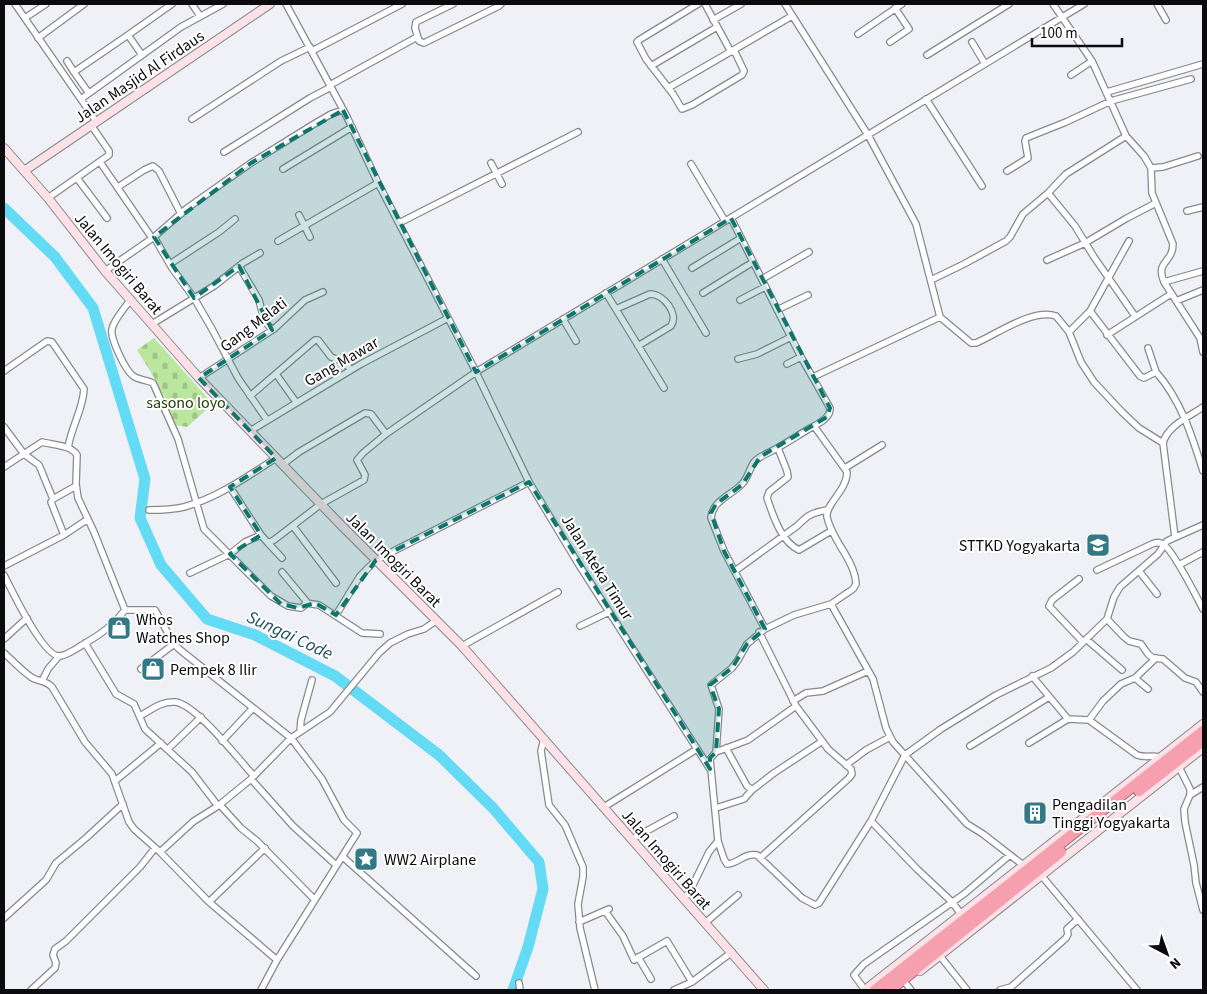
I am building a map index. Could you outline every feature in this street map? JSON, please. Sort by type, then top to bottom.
[{"type":"highway","points":[[890,990],[1203,731]]},
{"type":"highway","points":[[1057,851],[1203,741]]},
{"type":"highway","points":[[875,990],[934,953]]},
{"type":"main road","name":"Jalan Masjid Al Firdaus","points":[[24,171],[270,4]]},
{"type":"main road","name":"Jalan Imogiri Barat","points":[[4,148],[48,198],[105,271],[199,378],[282,465],[462,646],[764,990]]},
{"type":"main road","points":[[934,953],[1041,875],[1057,851],[1160,757],[1203,724]]},
{"type":"main road","points":[[865,990],[1023,864],[1057,851],[1179,767],[1203,748]]},
{"type":"street","points":[[15,4],[80,99],[109,152],[109,155],[100,162],[48,198]]},
{"type":"street","points":[[25,18],[46,4]]},
{"type":"street","points":[[38,38],[84,4]]},
{"type":"street","points":[[74,72],[172,4]]},
{"type":"street","points":[[192,4],[200,16]]},
{"type":"street","points":[[80,99],[181,27],[223,4]]},
{"type":"street","name":"Jalan Ateka Timur","points":[[286,4],[352,127],[378,183],[476,372],[529,482],[609,612],[710,769]]},
{"type":"street","points":[[192,119],[281,61],[311,49],[402,4]]},
{"type":"street","points":[[453,4],[416,22],[419,42],[424,42],[501,4]]},
{"type":"street","points":[[698,4],[638,40],[637,44],[682,109],[742,75],[744,71],[705,4]]},
{"type":"street","points":[[714,20],[741,4]]},
{"type":"street","points":[[785,4],[868,135],[916,224],[940,317],[970,343],[976,343],[1011,326],[1043,314],[1056,316],[1069,332],[1081,362],[1094,382],[1139,428],[1164,443]]},
{"type":"street","points":[[858,34],[902,4]]},
{"type":"street","points":[[927,55],[1009,4]]},
{"type":"street","points":[[1053,4],[1092,61],[1112,101],[1119,123],[1126,136],[1157,167]]},
{"type":"street","points":[[268,543],[321,504],[364,480],[365,475],[357,460],[363,453],[386,434],[476,372],[1084,4]]},
{"type":"street","points":[[1157,4],[1166,20]]},
{"type":"street","points":[[890,42],[909,28],[895,8]]},
{"type":"street","points":[[668,88],[792,16]]},
{"type":"street","points":[[652,66],[717,27]]},
{"type":"street","points":[[128,35],[142,56]]},
{"type":"street","points":[[224,152],[330,86],[417,37]]},
{"type":"street","points":[[972,42],[985,64]]},
{"type":"street","points":[[67,61],[88,92]]},
{"type":"street","points":[[1071,75],[1092,61]]},
{"type":"street","points":[[1107,92],[1203,64]]},
{"type":"street","points":[[1007,171],[1028,158],[1025,138],[1112,101],[1191,79]]},
{"type":"street","points":[[926,99],[982,186]]},
{"type":"street","points":[[105,271],[153,238],[181,214],[251,163],[323,119],[343,110]]},
{"type":"street","points":[[283,168],[352,127]]},
{"type":"street","points":[[399,223],[578,132]]},
{"type":"street","points":[[931,280],[1006,240],[1010,237],[1023,214],[1048,193],[1066,174],[1126,136]]},
{"type":"street","points":[[1157,167],[1198,156]]},
{"type":"street","points":[[100,162],[142,227],[153,238],[194,298],[228,360],[267,420]]},
{"type":"street","points":[[491,163],[502,184]]},
{"type":"street","points":[[692,164],[741,238],[791,338],[831,412],[814,426],[754,462],[742,485],[716,504],[711,513],[711,518],[724,551],[735,571],[795,703],[822,742],[852,772],[849,778],[760,858]]},
{"type":"street","points":[[118,188],[153,166],[159,171],[181,214]]},
{"type":"street","points":[[1157,167],[1152,187],[1156,203],[1173,244],[1173,252],[1161,270],[1164,282],[1171,294],[1202,337],[1203,352]]},
{"type":"street","points":[[77,178],[107,218]]},
{"type":"street","points":[[278,241],[378,183]]},
{"type":"street","points":[[1048,193],[1076,226],[1085,243],[1135,316]]},
{"type":"street","points":[[1047,260],[1085,243],[1156,203]]},
{"type":"street","points":[[1187,211],[1203,207]]},
{"type":"street","points":[[299,215],[310,237]]},
{"type":"street","points":[[170,264],[219,232],[235,219]]},
{"type":"street","points":[[692,268],[741,238]]},
{"type":"street","points":[[1069,332],[1090,311],[1129,241]]},
{"type":"street","points":[[762,280],[809,252]]},
{"type":"street","points":[[152,324],[260,253]]},
{"type":"street","points":[[662,259],[706,333]]},
{"type":"street","points":[[703,293],[753,262]]},
{"type":"street","points":[[239,266],[259,300],[264,320],[272,330]]},
{"type":"street","points":[[1164,282],[1203,271]]},
{"type":"street","points":[[740,300],[765,287]]},
{"type":"street","points":[[1176,301],[1203,290]]},
{"type":"street","name":"Gang Melati","points":[[199,378],[272,330],[302,303],[323,292]]},
{"type":"street","points":[[606,293],[664,388]]},
{"type":"street","points":[[616,309],[650,294],[655,294],[660,296],[673,314],[674,321],[671,326],[638,346]]},
{"type":"street","points":[[1107,335],[1171,294]]},
{"type":"street","points":[[777,310],[808,295]]},
{"type":"street","points":[[130,299],[113,326],[112,335],[125,367],[130,374],[149,381],[156,388],[178,439],[204,529],[265,591],[281,604],[301,608],[306,603]]},
{"type":"street","points":[[1090,311],[1140,376],[1144,378],[1156,372]]},
{"type":"street","points":[[813,377],[940,317]]},
{"type":"street","name":"Gang Mawar","points":[[250,431],[351,370],[448,318]]},
{"type":"street","points":[[563,319],[576,341]]},
{"type":"street","points":[[738,359],[757,354],[791,338]]},
{"type":"street","points":[[250,396],[312,342],[317,340],[331,357],[344,362],[351,370]]},
{"type":"street","points":[[4,371],[47,341],[52,342],[84,389],[80,413],[69,439],[68,448]]},
{"type":"street","points":[[1148,348],[1156,372],[1168,387],[1185,418],[1203,471]]},
{"type":"street","points":[[787,364],[801,357]]},
{"type":"street","points":[[276,374],[296,402]]},
{"type":"street","points":[[1175,537],[1164,443],[1168,434],[1185,418],[1203,407]]},
{"type":"street","points":[[282,465],[299,452],[365,413],[371,414],[386,434]]},
{"type":"street","points":[[735,571],[797,526],[808,515],[827,510],[843,487],[847,478],[845,468],[814,426]]},
{"type":"street","points":[[4,427],[24,454],[39,465],[53,499],[51,502],[64,535]]},
{"type":"street","points":[[4,467],[42,442],[68,448],[76,452],[78,498],[125,610]]},
{"type":"street","points":[[845,468],[882,445]]},
{"type":"street","points":[[778,448],[788,470],[788,477],[771,490],[767,496],[783,535],[799,550],[831,531]]},
{"type":"street","points":[[149,510],[170,510],[185,507],[230,487],[276,458]]},
{"type":"street","points":[[336,615],[360,576],[376,560],[529,482]]},
{"type":"street","points":[[53,499],[76,486]]},
{"type":"street","points":[[230,487],[261,536],[282,558]]},
{"type":"street","points":[[716,752],[719,709],[712,685],[732,668],[747,644],[762,630],[794,615],[831,604],[853,589],[856,584],[854,572],[831,531],[827,510]]},
{"type":"street","points":[[4,566],[64,535],[88,519]]},
{"type":"street","points":[[868,671],[823,691],[806,693],[748,740],[716,752],[710,759],[718,841],[727,864],[733,864],[740,858],[751,854],[758,855],[802,898],[815,905],[819,904],[871,821],[905,754],[996,695],[1051,668],[1073,652],[1107,619],[1116,592],[1158,554],[1166,540],[1203,525]]},
{"type":"street","points":[[293,526],[336,583]]},
{"type":"street","points":[[190,573],[230,554],[246,542],[261,536]]},
{"type":"street","points":[[1097,570],[1157,542],[1164,544],[1179,565],[1203,609]]},
{"type":"street","points":[[1179,565],[1203,552]]},
{"type":"street","points":[[1139,571],[1157,594]]},
{"type":"street","points":[[282,572],[306,603],[318,605],[362,633],[380,634]]},
{"type":"street","points":[[4,575],[39,639],[54,655],[59,656]]},
{"type":"street","points":[[1079,579],[1052,600],[1049,606],[1085,641],[1122,670]]},
{"type":"street","points":[[462,646],[558,592]]},
{"type":"street","points":[[831,604],[873,679],[890,737],[967,824],[1023,864]]},
{"type":"street","points":[[42,681],[48,669],[59,656],[85,643],[113,625],[125,610]]},
{"type":"street","points":[[125,610],[155,610],[174,644],[291,738],[322,779],[344,820],[357,833],[314,899],[261,990]]},
{"type":"street","points":[[580,626],[609,612]]},
{"type":"street","points":[[4,639],[27,618]]},
{"type":"street","points":[[1107,619],[1129,641],[1141,644],[1148,654],[1163,659],[1185,678],[1196,682],[1203,692]]},
{"type":"street","points":[[31,990],[55,968],[56,963],[52,955],[55,949],[66,941],[158,850],[252,778],[291,738],[330,712],[364,670],[390,643],[437,620]]},
{"type":"street","points":[[85,643],[116,694],[134,704],[145,729],[192,772],[241,828],[265,848],[314,899]]},
{"type":"street","points":[[141,669],[174,644]]},
{"type":"street","points":[[4,654],[31,677],[52,687],[85,742],[115,781],[129,822],[134,829],[158,850],[209,902],[277,960]]},
{"type":"street","points":[[1089,720],[1103,701],[1121,684],[1135,678],[1156,658]]},
{"type":"street","points":[[1032,676],[1068,719]]},
{"type":"street","points":[[1135,678],[1148,690]]},
{"type":"street","points":[[300,732],[300,720],[312,680]]},
{"type":"street","points":[[970,746],[1049,698]]},
{"type":"street","points":[[140,716],[161,704],[177,702],[201,717],[293,826],[336,865]]},
{"type":"street","points":[[222,740],[253,708]]},
{"type":"street","points":[[168,749],[201,717]]},
{"type":"street","points":[[1029,743],[1068,719],[1089,720],[1137,755],[1160,757]]},
{"type":"street","points":[[846,765],[866,750],[890,737]]},
{"type":"street","points":[[544,739],[541,758],[549,805],[565,825],[583,867],[578,904],[584,950],[595,990]]},
{"type":"street","points":[[716,808],[744,799],[774,772],[822,742]]},
{"type":"street","points":[[115,781],[161,743]]},
{"type":"street","points":[[726,748],[747,786],[752,790]]},
{"type":"street","points":[[604,807],[697,749]]},
{"type":"street","points":[[1179,767],[1187,782],[1190,795]]},
{"type":"street","points":[[1203,787],[1190,795],[1184,809],[1196,883],[1203,910]]},
{"type":"street","points":[[4,918],[46,880],[56,863],[123,804]]},
{"type":"street","points":[[632,839],[674,816]]},
{"type":"street","points":[[871,821],[952,902],[961,914]]},
{"type":"street","points":[[683,898],[689,893],[709,852],[718,841]]},
{"type":"street","points":[[209,902],[265,848]]},
{"type":"street","points":[[865,990],[855,976],[856,971],[882,950],[952,902],[1010,855]]},
{"type":"street","points":[[342,857],[476,976]]},
{"type":"street","points":[[1041,875],[1137,990]]},
{"type":"street","points":[[1196,883],[1203,879]]},
{"type":"street","points":[[705,923],[738,895]]},
{"type":"street","points":[[580,922],[607,910],[623,936],[634,960],[667,941],[692,982]]},
{"type":"street","points":[[1000,990],[1013,988],[1066,938],[1068,934],[1067,929],[1078,919]]},
{"type":"street","points":[[674,990],[692,982],[732,952]]},
{"type":"street","points":[[934,953],[967,990]]},
{"type":"street","points":[[638,957],[651,979]]},
{"type":"street","points":[[904,979],[911,990]]},
{"type":"street","points":[[519,982],[520,990]]},
{"type":"highlighted area","points":[[343,110],[476,372],[731,218],[830,408],[827,417],[760,457],[742,485],[716,504],[711,513],[724,551],[765,629],[747,644],[732,668],[710,685],[719,709],[716,752],[710,758],[710,769],[529,482],[376,560],[336,615],[315,603],[298,608],[281,604],[230,554],[261,535],[230,487],[276,458],[199,378],[272,330],[239,266],[194,298],[154,237],[251,163]]},
{"type":"green space","name":"sasono loyo","points":[[154,338],[213,404],[187,427],[175,425],[172,421],[164,395],[157,393],[155,379],[137,350]]},
{"type":"waterway","name":"Sungai Code","points":[[4,208],[55,257],[93,308],[145,479],[140,518],[161,565],[207,619],[255,635],[335,676],[439,755],[493,808],[539,862],[543,889],[528,947],[513,990]]},
{"type":"place","name":"STTKD Yogyakarta","points":[[1098,545]]},
{"type":"place","name":"Whos Watches Shop","points":[[119,628]]},
{"type":"place","name":"Pempek 8 Ilir","points":[[153,669]]},
{"type":"place","name":"Pengadilan Tinggi Yogyakarta","points":[[1035,813]]},
{"type":"place","name":"WW2 Airplane","points":[[366,859]]}]
